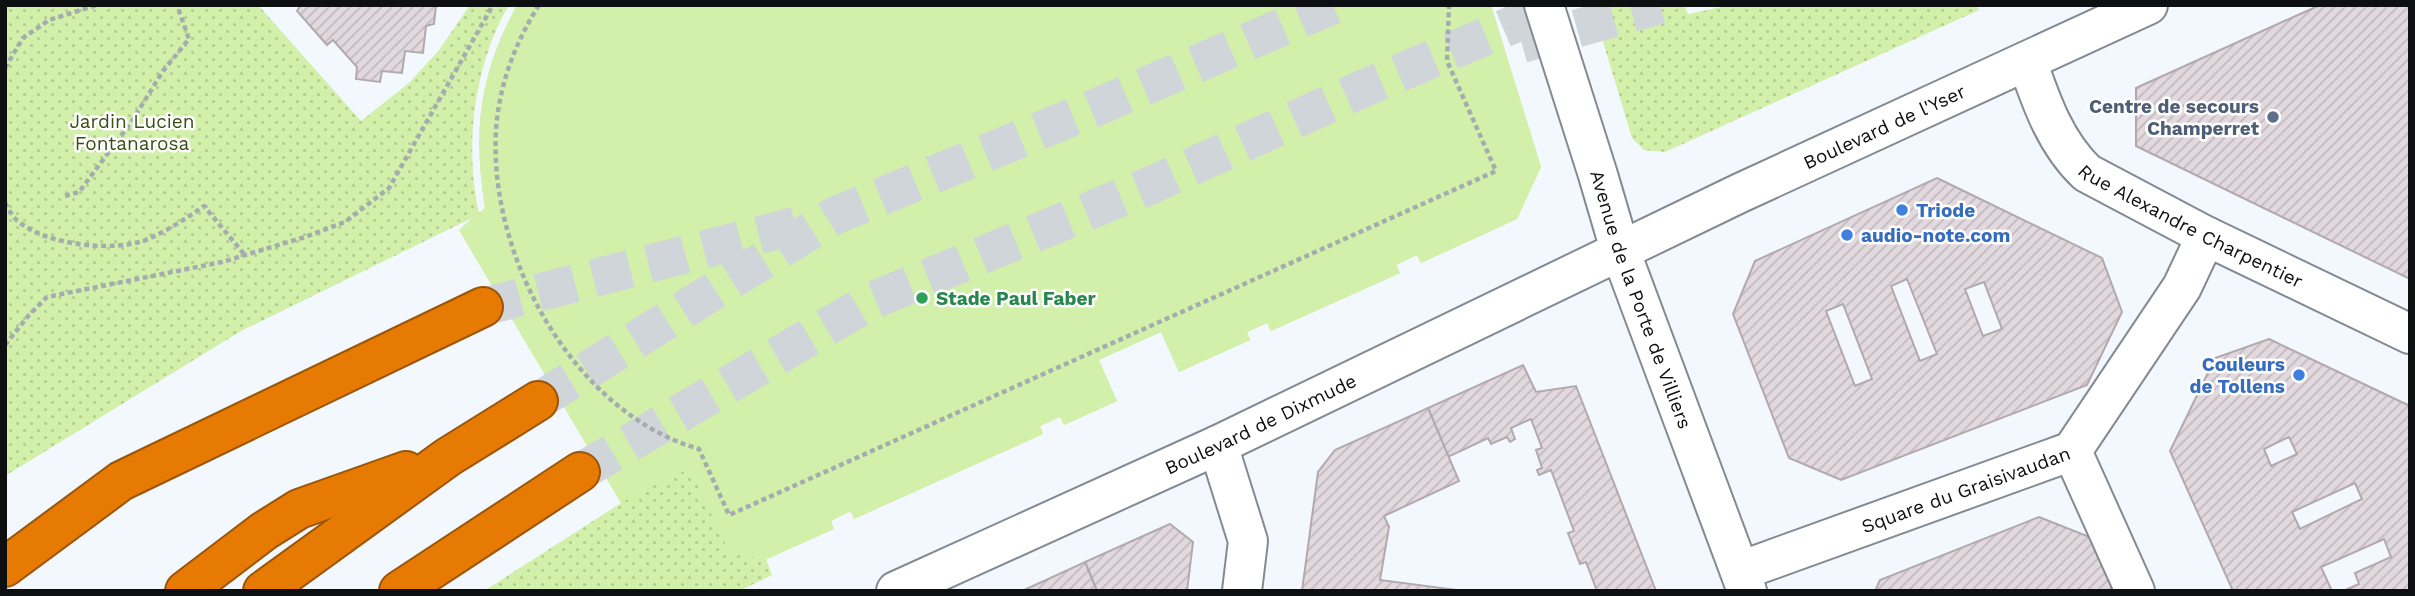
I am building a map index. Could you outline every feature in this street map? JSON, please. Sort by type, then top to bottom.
[{"type":"highway","points":[[5,567],[121,481],[483,307]]},
{"type":"highway","points":[[263,591],[448,457],[538,401]]},
{"type":"highway","points":[[186,591],[264,531],[299,509],[448,457]]},
{"type":"highway","points":[[399,591],[580,472]]},
{"type":"street","name":"Avenue de la Porte de Villiers","points":[[1544,5],[1620,250],[1744,581]]},
{"type":"street","name":"Boulevard de l'Yser","points":[[1620,250],[2148,5]]},
{"type":"street","name":"Rue Alexandre Charpentier","points":[[2027,61],[2045,114],[2077,163],[2087,173],[2206,236],[2410,334]]},
{"type":"street","name":"Square du Graisivaudan","points":[[1744,581],[2072,451],[2182,287],[2206,236]]},
{"type":"street","name":"Boulevard de Dixmude","points":[[896,591],[1218,445],[1620,250]]},
{"type":"street","points":[[1218,445],[1248,541],[1242,591]]},
{"type":"street","points":[[2072,451],[2135,591]]},
{"type":"path","points":[[5,68],[23,38],[49,20],[97,5]]},
{"type":"path","points":[[65,196],[79,192],[132,121],[163,71],[189,40],[177,5]]},
{"type":"path","points":[[5,345],[47,297],[222,262],[345,222],[389,188],[493,5]]},
{"type":"path","points":[[539,5],[512,57],[497,121],[496,166],[500,196],[516,256],[541,312],[576,362],[596,386],[630,414],[668,437],[699,449],[729,515],[1496,171],[1447,61],[1449,5]]},
{"type":"path","points":[[5,203],[16,220],[37,233],[64,242],[92,246],[146,240],[204,206],[244,255]]},
{"type":"green space","name":"Stade Paul Faber","points":[[5,5],[258,5],[361,121],[410,82],[439,50],[470,5],[509,5],[487,53],[475,106],[472,161],[479,213],[485,208],[480,153],[482,104],[494,55],[517,5],[1491,5],[1541,167],[1517,219],[1421,263],[1417,255],[1396,265],[1400,273],[1271,331],[1267,323],[1247,332],[1250,340],[1179,372],[1161,332],[1098,360],[1117,401],[1064,425],[1060,417],[1040,426],[1043,434],[854,519],[851,511],[831,521],[834,529],[766,559],[772,575],[739,591],[484,591],[621,503],[459,230],[472,218],[241,331],[5,476]]},
{"type":"green space","name":"Stade Paul Faber","points":[[517,5],[1491,5],[1541,167],[1517,219],[1421,263],[1417,255],[1396,265],[1400,273],[1271,331],[1267,323],[1247,332],[1250,340],[1179,372],[1161,332],[1099,360],[1117,401],[1064,425],[1060,417],[1040,426],[1043,434],[854,519],[850,511],[830,521],[834,529],[765,560],[729,552],[693,475],[679,471],[621,503],[459,230],[485,208],[480,153],[482,104],[494,55]]},
{"type":"green space","points":[[1592,5],[1684,5],[1688,14],[1731,5],[1976,5],[1979,10],[1665,152],[1644,150],[1632,138]]},
{"type":"building","points":[[301,5],[436,5],[434,24],[426,26],[423,53],[405,51],[402,73],[382,71],[380,82],[356,79],[357,67],[333,40],[327,45],[297,11]]},
{"type":"building","name":"Centre de secours Champerret","points":[[2320,5],[2410,5],[2410,279],[2136,146],[2136,88]]},
{"type":"building","points":[[1937,178],[2102,258],[2122,312],[2087,385],[1841,480],[1789,458],[1733,314],[1755,261]],"holes":[[[1907,279],[1937,354],[1920,361],[1891,286]],[[1984,282],[2002,329],[1983,336],[1965,289]],[[1843,304],[1872,379],[1855,386],[1826,311]]]},
{"type":"building","points":[[2269,339],[2410,406],[2410,591],[2343,591],[2359,584],[2355,573],[2391,557],[2384,539],[2321,567],[2332,591],[2233,591],[2170,451],[2215,358]],"holes":[[[2289,437],[2297,454],[2271,466],[2264,449]],[[2355,483],[2362,499],[2300,529],[2292,512]]]},
{"type":"building","points":[[1523,365],[1536,392],[1576,386],[1656,591],[1597,591],[1586,562],[1580,564],[1568,533],[1574,531],[1551,470],[1539,475],[1537,470],[1542,468],[1536,450],[1542,448],[1531,419],[1511,428],[1515,439],[1510,442],[1507,437],[1491,444],[1488,438],[1448,457],[1428,408]]},
{"type":"building","points":[[1428,408],[1459,481],[1384,516],[1389,527],[1380,580],[1464,591],[1302,591],[1318,472],[1335,450]]},
{"type":"building","points":[[2039,517],[2092,538],[2115,591],[1875,591],[1880,580]]},
{"type":"building","points":[[1170,524],[1193,542],[1187,591],[1097,591],[1085,562]]},
{"type":"building","points":[[1085,562],[1097,591],[1022,591]]},
{"type":"tunnel","points":[[538,401],[834,216],[1333,5]]},
{"type":"tunnel","points":[[580,472],[871,301],[1149,186],[1362,89],[1559,5]]},
{"type":"tunnel","points":[[1522,44],[1660,5]]},
{"type":"tunnel","points":[[483,307],[798,225]]},
{"type":"place","name":"Centre de secours Champerret","points":[[2273,117]]},
{"type":"place","name":"Triode","points":[[1902,210]]},
{"type":"place","name":"audio-note.com","points":[[1847,235]]},
{"type":"place","name":"Stade Paul Faber","points":[[922,298]]},
{"type":"place","name":"Couleurs de Tollens","points":[[2299,375]]},
{"type":"park label","name":"Jardin Lucien Fontanarosa","points":[[132,132]]}]
